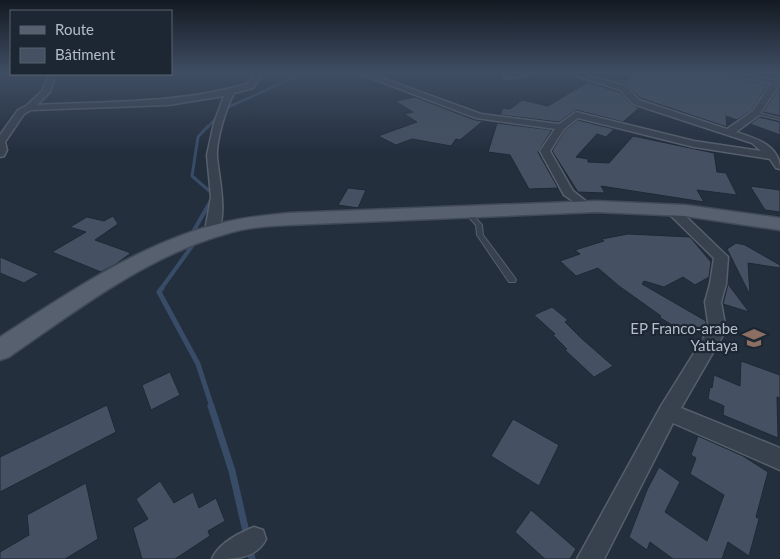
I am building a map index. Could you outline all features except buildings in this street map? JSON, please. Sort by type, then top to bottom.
[{"type":"main road","points":[[0,350],[129,267],[177,244],[216,230],[266,222],[586,206],[671,209],[780,224]]},
{"type":"street","points":[[0,154],[2,150],[0,142],[21,112],[38,99]]},
{"type":"street","points":[[28,108],[139,106],[187,99]]},
{"type":"street","points":[[216,230],[217,197],[212,155],[223,109],[227,99]]},
{"type":"street","points":[[433,99],[479,116],[561,127]]},
{"type":"street","points":[[633,99],[636,102],[755,141],[773,156],[780,166]]},
{"type":"street","points":[[729,132],[756,113],[766,99]]},
{"type":"street","points":[[586,206],[568,193],[545,150],[561,127],[576,115],[694,144],[773,156]]},
{"type":"street","points":[[590,559],[668,412],[718,330],[713,302],[718,284],[721,257],[671,209]]},
{"type":"street","points":[[668,412],[780,458]]},
{"type":"street","points":[[225,559],[254,539]]},
{"type":"lane","points":[[756,113],[780,118]]},
{"type":"lane","points":[[467,212],[478,226],[480,235],[512,280]]},
{"type":"waterway","points":[[207,128],[224,109],[246,99]]},
{"type":"waterway","points":[[208,126],[198,137],[192,176],[214,195],[212,198]]},
{"type":"waterway","points":[[161,289],[192,246],[193,232],[213,197]]},
{"type":"waterway","points":[[162,288],[159,292],[198,364],[212,407]]},
{"type":"waterway","points":[[211,406],[232,471],[247,536]]},
{"type":"waterway","points":[[250,548],[252,559]]},
{"type":"place","name":"EP Franco-arabe Yattaya","points":[[754,338]]}]
